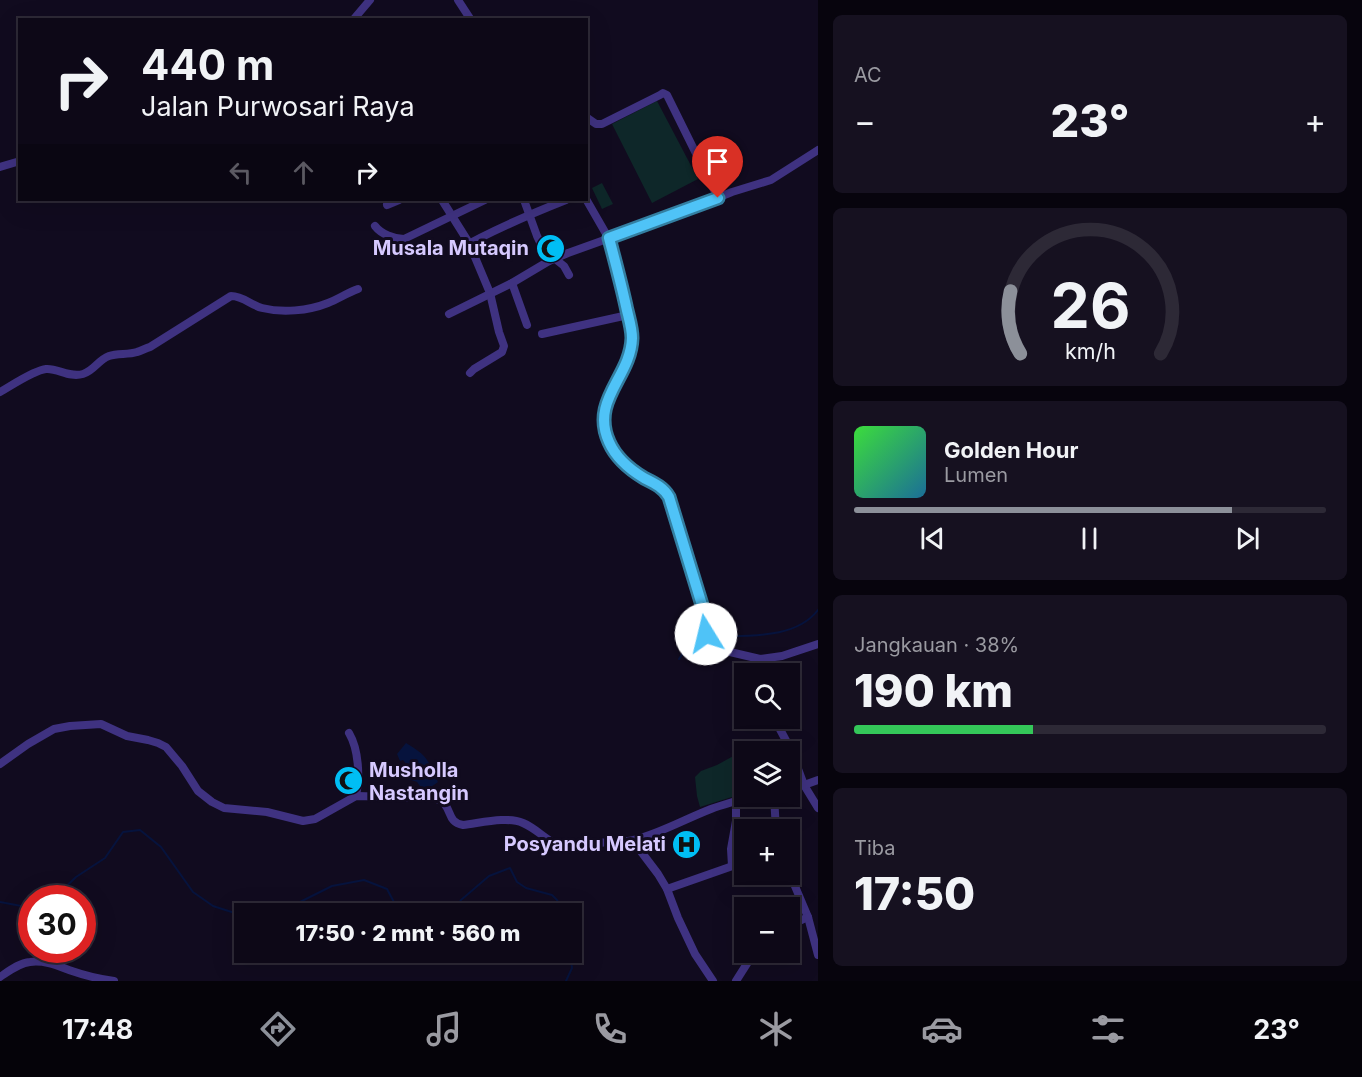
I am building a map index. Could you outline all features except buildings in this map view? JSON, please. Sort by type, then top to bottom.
[{"type":"street","points":[[355,18],[370,0]]},
{"type":"street","points":[[458,0],[470,18]]},
{"type":"street","points":[[588,118],[596,124],[602,124],[663,93],[667,95],[718,198]]},
{"type":"street","points":[[449,314],[552,260],[771,180],[818,150]]},
{"type":"street","points":[[0,167],[18,162]]},
{"type":"street","points":[[387,205],[397,201]]},
{"type":"street","points":[[443,201],[469,243],[490,293],[504,348],[500,354],[470,373]]},
{"type":"street","points":[[375,226],[386,234],[404,239],[482,201]]},
{"type":"street","points":[[524,201],[552,260],[564,266],[569,275]]},
{"type":"street","points":[[454,252],[529,215],[564,201]]},
{"type":"street","points":[[588,201],[609,238],[632,340],[625,362],[606,403],[603,421],[606,435],[614,452],[627,466],[661,488],[669,497],[702,605],[706,634],[716,646],[760,659],[782,656],[818,644]]},
{"type":"street","points":[[512,283],[527,325]]},
{"type":"street","points":[[0,392],[39,371],[50,369],[80,375],[90,371],[102,359],[109,356],[143,350],[231,296],[243,298],[262,308],[300,310],[328,302],[358,289]]},
{"type":"street","points":[[542,334],[628,315]]},
{"type":"street","points":[[0,764],[54,729],[101,724],[127,736],[166,747],[198,791],[224,808],[267,812],[308,821],[356,796],[425,797],[438,799],[446,805],[452,820],[458,824],[515,820],[532,827],[551,843],[562,848],[574,849],[596,843],[633,841],[734,802]]},
{"type":"street","points":[[780,729],[791,750],[804,785],[818,808]]},
{"type":"street","points":[[349,733],[353,739],[357,757],[356,796]]},
{"type":"street","points":[[800,786],[818,780]]},
{"type":"street","points":[[667,889],[732,866],[731,849],[736,807]]},
{"type":"street","points":[[633,841],[667,889],[695,954],[713,981]]},
{"type":"street","points":[[794,885],[808,917],[818,955]]},
{"type":"street","points":[[800,921],[808,917]]},
{"type":"street","points":[[0,977],[26,963]]},
{"type":"street","points":[[52,963],[96,979],[114,981]]},
{"type":"street","points":[[736,981],[747,963]]},
{"type":"green space","points":[[657,101],[698,179],[652,203],[612,124]]},
{"type":"green space","points":[[602,183],[613,204],[602,209],[592,188]]},
{"type":"green space","points":[[734,756],[734,796],[700,807],[695,777],[701,771]]},
{"type":"water","points":[[406,743],[419,751],[432,768],[438,782],[428,789],[423,790],[417,782],[409,779],[404,770],[407,765],[403,760],[400,761],[397,754]]},
{"type":"waterway","points":[[712,637],[769,634],[783,631],[797,627],[818,610]]},
{"type":"waterway","points":[[679,659],[687,647],[706,639]]},
{"type":"waterway","points":[[68,885],[105,858],[123,832],[140,830],[161,847],[193,892],[213,906],[234,913]]},
{"type":"waterway","points":[[459,903],[489,876],[510,868],[517,882],[526,888],[552,895],[558,903]]},
{"type":"waterway","points":[[298,903],[332,886],[364,880],[387,889],[394,903]]},
{"type":"waterway","points":[[0,902],[18,905]]},
{"type":"waterway","points":[[566,981],[572,968],[571,963]]},
{"type":"place","name":"Musala Mutaqin","points":[[550,248]]},
{"type":"place","name":"Musholla Nastangin","points":[[348,781]]},
{"type":"place","name":"Posyandu Melati","points":[[687,844]]},
{"type":"route","points":[[706,634],[702,605],[672,503],[666,492],[634,472],[614,452],[606,435],[603,421],[606,403],[625,362],[632,340],[609,238],[718,198]]}]
